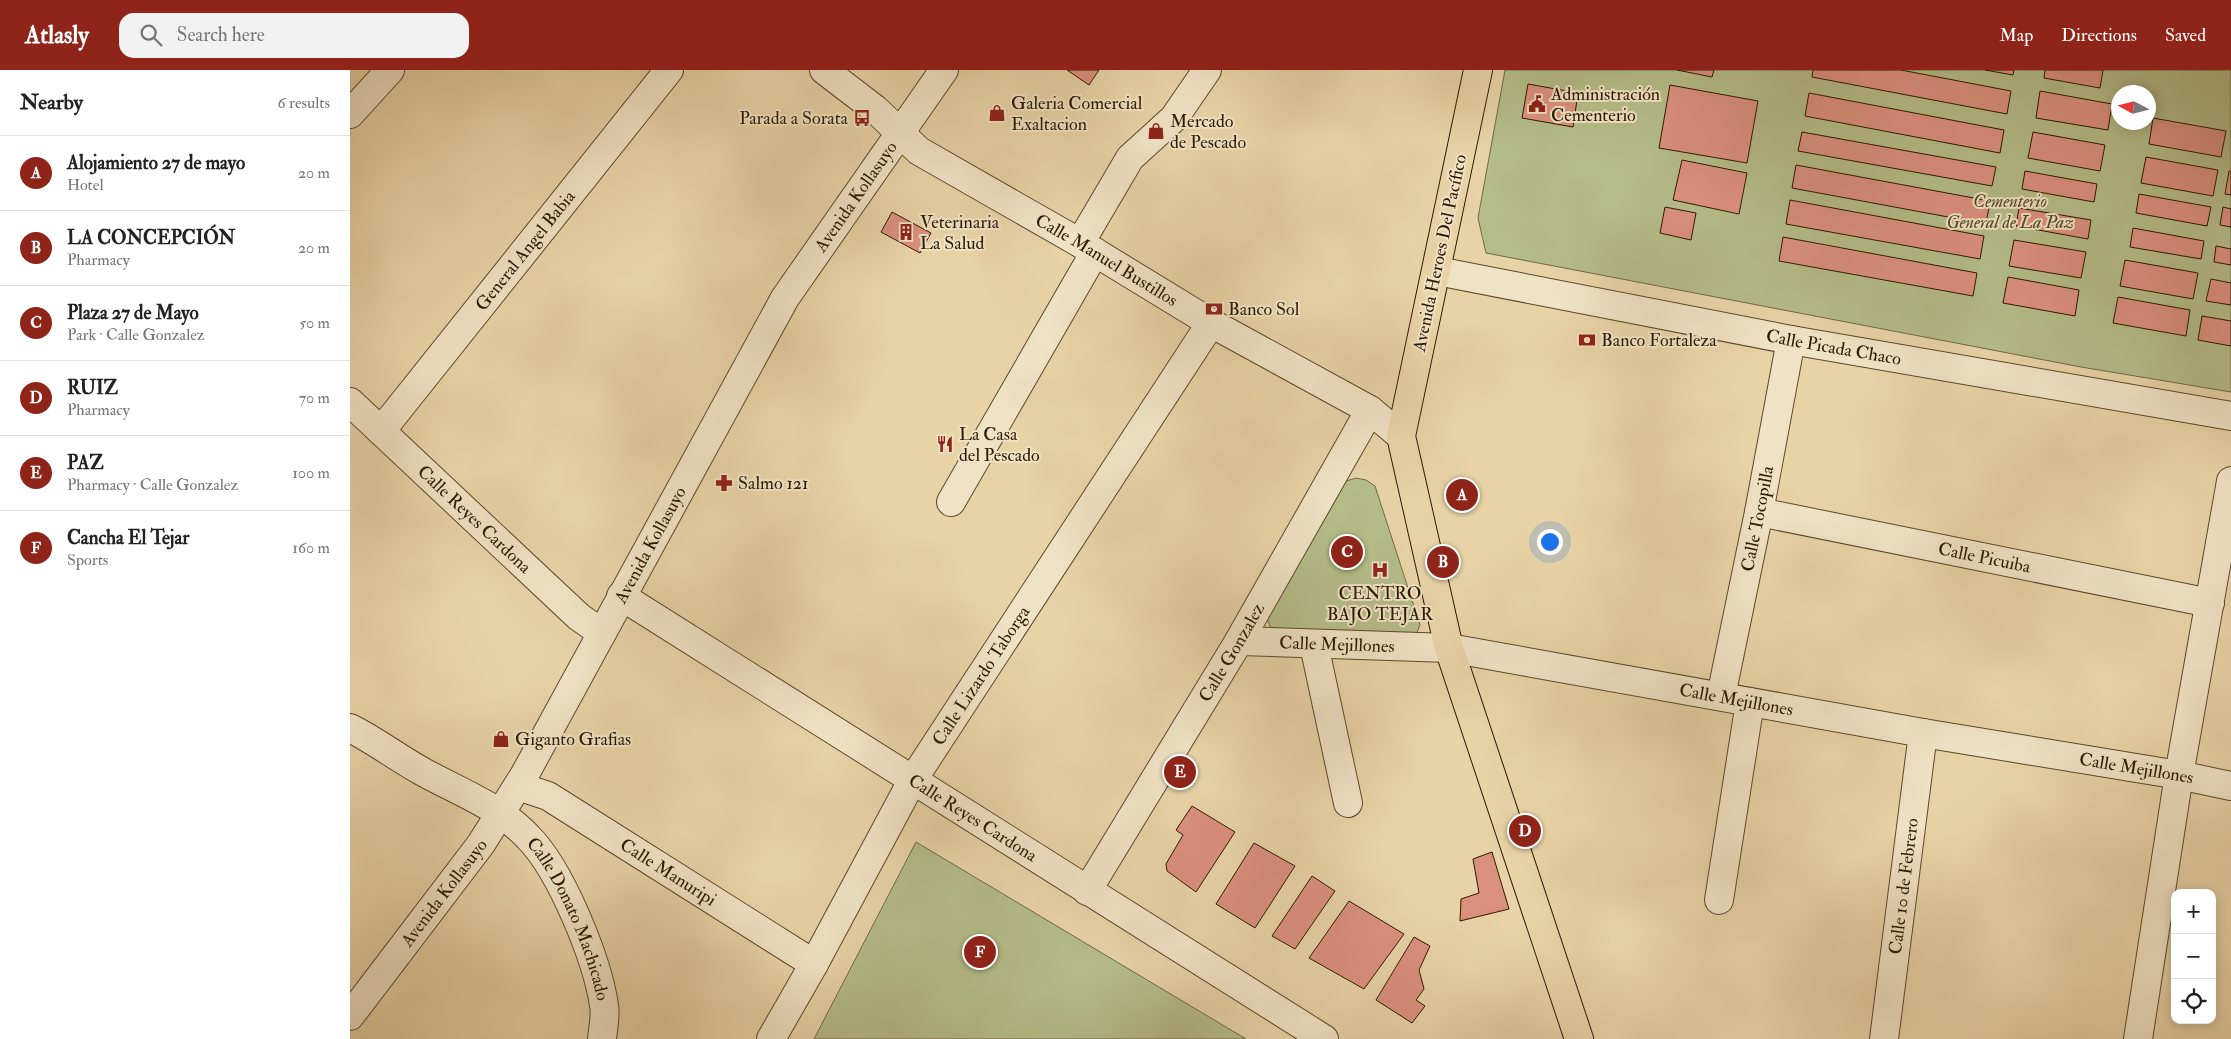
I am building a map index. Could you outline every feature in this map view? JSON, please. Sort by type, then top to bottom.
[{"type":"main road","name":"Avenida Heroes Del Pacífico","points":[[1401,436],[1478,70]]},
{"type":"main road","points":[[1401,436],[1449,648],[1579,1039]]},
{"type":"street","points":[[350,114],[390,70]]},
{"type":"street","name":"General Angel Babia","points":[[381,431],[669,70]]},
{"type":"street","name":"Calle Manuel Bustillos","points":[[824,70],[875,109],[898,134],[918,151],[1087,247],[1211,323],[1370,410],[1401,436]]},
{"type":"street","name":"Avenida Kollasuyo","points":[[350,1016],[501,815],[785,298],[944,70]]},
{"type":"street","points":[[951,502],[1087,247],[1130,158],[1174,118],[1207,70]]},
{"type":"street","name":"Calle Picada Chaco","points":[[1437,271],[1791,340],[2231,416]]},
{"type":"street","name":"Calle Lizardo Taborga","points":[[771,1039],[814,964],[912,781],[1211,323]]},
{"type":"street","name":"Calle Tocopilla","points":[[1721,696],[1759,512],[1791,340]]},
{"type":"street","name":"Calle Reyes Cardona","points":[[350,402],[578,617],[602,633]]},
{"type":"street","name":"Calle Gonzalez","points":[[1087,891],[1239,642],[1370,410]]},
{"type":"street","points":[[2138,1039],[2179,775],[2231,481]]},
{"type":"street","name":"Calle Picuiba","points":[[1759,512],[2210,603]]},
{"type":"street","name":"Calle Reyes Cardona","points":[[621,596],[1314,1036]]},
{"type":"street","name":"Calle Mejillones","points":[[1239,642],[1449,648],[1923,733],[2179,775],[2231,786]]},
{"type":"street","points":[[1314,645],[1348,803]]},
{"type":"street","points":[[1719,900],[1750,702]]},
{"type":"street","points":[[350,728],[377,742],[425,773],[461,790],[501,815]]},
{"type":"street","name":"Calle 10 de Febrero","points":[[1884,1039],[1923,733]]},
{"type":"street","name":"Calle Manuripi","points":[[518,786],[548,796],[814,964]]},
{"type":"street","name":"Calle Donato Machicado","points":[[501,815],[528,836],[545,857],[579,925],[596,965],[605,1007],[602,1039]]},
{"type":"green space","name":"Cementerio General de La Paz","points":[[1505,70],[2231,70],[2231,392],[2081,367],[1486,253],[1478,218]]},
{"type":"green space","points":[[1356,478],[1366,480],[1375,486],[1420,625],[1414,640],[1272,631],[1265,613],[1343,482]]},
{"type":"green space","points":[[916,842],[1246,1039],[814,1039]]},
{"type":"building","points":[[1067,70],[1099,70],[1089,85]]},
{"type":"building","points":[[1677,70],[1714,70],[1712,77]]},
{"type":"building","points":[[1813,70],[1901,70],[2011,91],[2007,114],[1812,77]]},
{"type":"building","points":[[1985,70],[2014,70],[2013,75]]},
{"type":"building","points":[[2045,70],[2103,70],[2100,88],[2044,78]]},
{"type":"building","points":[[1528,84],[1578,93],[1573,127],[1522,118]]},
{"type":"building","points":[[1670,85],[1758,101],[1747,163],[1659,148]]},
{"type":"building","points":[[2040,91],[2111,104],[2108,130],[2036,118]]},
{"type":"building","points":[[1809,93],[2004,130],[2000,153],[1805,116]]},
{"type":"building","points":[[2156,119],[2226,131],[2221,157],[2149,144],[2151,130],[2156,130]]},
{"type":"building","points":[[1802,132],[1996,167],[1992,186],[1798,151]]},
{"type":"building","points":[[2033,132],[2105,145],[2100,171],[2028,158]]},
{"type":"building","points":[[2146,157],[2218,170],[2213,196],[2141,183]]},
{"type":"building","points":[[1682,160],[1747,173],[1739,214],[1673,200]]},
{"type":"building","points":[[1796,165],[1990,201],[1986,224],[1792,188]]},
{"type":"building","points":[[2025,171],[2097,184],[2094,202],[2022,189]]},
{"type":"building","points":[[2229,171],[2231,171],[2231,195],[2225,194]]},
{"type":"building","points":[[2139,194],[2211,207],[2207,226],[2136,213]]},
{"type":"building","points":[[1790,200],[1984,236],[1980,259],[1786,224]]},
{"type":"building","points":[[1665,207],[1696,213],[1691,240],[1660,233]]},
{"type":"building","points":[[2223,207],[2231,209],[2231,227],[2220,225]]},
{"type":"building","points":[[2019,208],[2091,220],[2088,239],[2016,226]]},
{"type":"building","name":"Veterinaria La Salud","points":[[892,212],[931,233],[920,253],[881,232]]},
{"type":"building","points":[[2133,228],[2204,241],[2201,259],[2130,247]]},
{"type":"building","points":[[1783,237],[1977,273],[1973,296],[1779,261]]},
{"type":"building","points":[[2014,240],[2086,252],[2081,278],[2009,266]]},
{"type":"building","points":[[2216,246],[2231,249],[2231,265],[2214,262]]},
{"type":"building","points":[[2125,260],[2198,273],[2193,299],[2120,286]]},
{"type":"building","points":[[2008,277],[2079,290],[2075,316],[2003,303]]},
{"type":"building","points":[[2211,279],[2231,283],[2231,305],[2206,301]]},
{"type":"building","points":[[2118,297],[2190,310],[2186,336],[2113,323]]},
{"type":"building","points":[[2202,316],[2231,321],[2231,346],[2198,340]]},
{"type":"building","points":[[1192,806],[1235,832],[1196,892],[1167,871],[1166,864],[1183,835],[1176,830]]},
{"type":"building","points":[[1254,843],[1295,866],[1255,928],[1216,904]]},
{"type":"building","points":[[1492,852],[1509,909],[1460,921],[1461,899],[1479,893],[1473,859]]},
{"type":"building","points":[[1312,876],[1335,891],[1295,949],[1272,936]]},
{"type":"building","points":[[1349,901],[1404,934],[1364,989],[1309,958]]},
{"type":"building","points":[[1414,937],[1430,946],[1419,970],[1424,989],[1416,1000],[1425,1006],[1412,1023],[1376,1000]]},
{"type":"place","name":"Administración Cementerio","points":[[1537,104]]},
{"type":"place","name":"Galeria Comercial Exaltacion","points":[[997,113]]},
{"type":"place","name":"Parada a Sorata","points":[[862,118]]},
{"type":"place","name":"Mercado de Pescado","points":[[1156,131]]},
{"type":"place","name":"Veterinaria La Salud","points":[[906,232]]},
{"type":"place","name":"Banco Sol","points":[[1214,309]]},
{"type":"place","name":"Banco Fortaleza","points":[[1587,340]]},
{"type":"place","name":"La Casa del Pescado","points":[[945,444]]},
{"type":"place","name":"Salmo 121","points":[[724,483]]},
{"type":"place","name":"Alojamiento 27 de mayo","points":[[1462,495]]},
{"type":"place","name":"Plaza 27 de Mayo","points":[[1347,552]]},
{"type":"place","name":"LA CONCEPCIÓN","points":[[1443,562]]},
{"type":"place","name":"CENTRO BAJO TEJAR","points":[[1380,570]]},
{"type":"place","name":"Giganto Grafias","points":[[501,739]]},
{"type":"place","name":"PAZ","points":[[1180,772]]},
{"type":"place","name":"RUIZ","points":[[1525,831]]},
{"type":"place","name":"Cancha El Tejar","points":[[980,952]]}]
